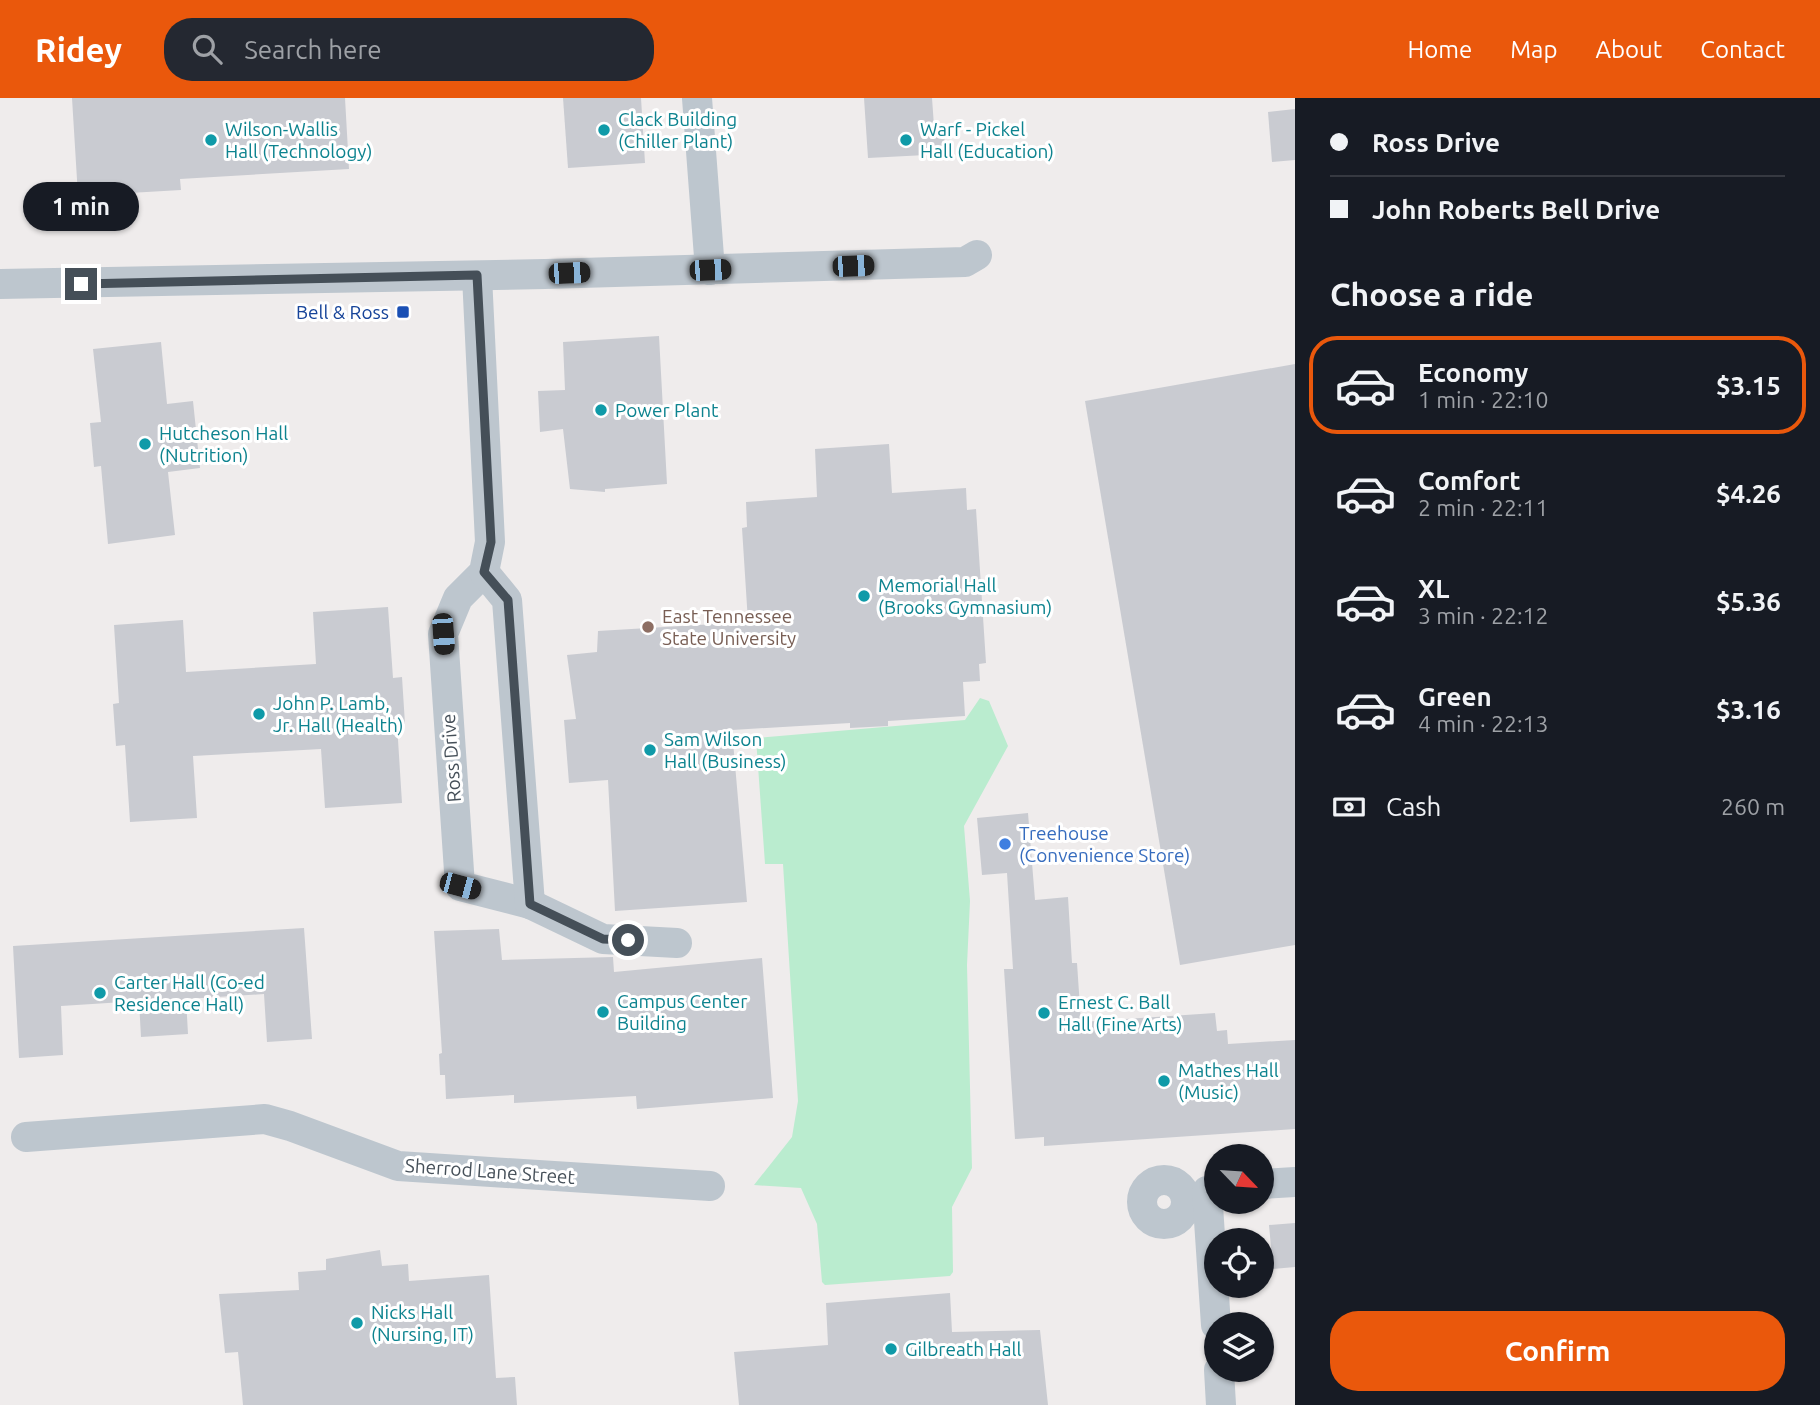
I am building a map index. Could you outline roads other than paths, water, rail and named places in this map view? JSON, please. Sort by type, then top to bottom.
[{"type":"street","points":[[697,98],[710,270]]},
{"type":"street","points":[[0,284],[710,270],[965,262],[977,254]]},
{"type":"street","points":[[477,275],[491,542],[484,572],[508,600],[530,904]]},
{"type":"street","name":"Ross Drive","points":[[484,572],[458,598],[443,634],[460,886],[530,904],[603,939],[677,943]]},
{"type":"street","name":"Sherrod Lane Street","points":[[26,1137],[265,1119],[398,1166],[710,1186]]},
{"type":"street","points":[[1167,1179],[1203,1192],[1187,1205],[1176,1222],[1167,1225],[1148,1218],[1143,1210],[1144,1191],[1160,1180],[1167,1179]]},
{"type":"street","points":[[1274,1183],[1295,1182]]},
{"type":"street","points":[[1203,1192],[1215,1312]]},
{"type":"street","points":[[1220,1382],[1221,1405]]},
{"type":"place","name":"Clack Building (Chiller Plant)","points":[[604,130]]},
{"type":"place","name":"Wilson-Wallis Hall (Technology)","points":[[211,140]]},
{"type":"place","name":"Warf - Pickel Hall (Education)","points":[[906,140]]},
{"type":"place","name":"Bell & Ross","points":[[403,312]]},
{"type":"place","name":"Power Plant","points":[[601,410]]},
{"type":"place","name":"Hutcheson Hall (Nutrition)","points":[[145,444]]},
{"type":"place","name":"Memorial Hall (Brooks Gymnasium)","points":[[864,596]]},
{"type":"place","name":"East Tennessee State University","points":[[648,627]]},
{"type":"place","name":"John P. Lamb, Jr. Hall (Health)","points":[[259,714]]},
{"type":"place","name":"Sam Wilson Hall (Business)","points":[[650,750]]},
{"type":"place","name":"Treehouse (Convenience Store)","points":[[1005,844]]},
{"type":"place","name":"Carter Hall (Co-ed Residence Hall)","points":[[100,993]]},
{"type":"place","name":"Campus Center Building","points":[[603,1012]]},
{"type":"place","name":"Ernest C. Ball Hall (Fine Arts)","points":[[1044,1013]]},
{"type":"place","name":"Mathes Hall (Music)","points":[[1164,1081]]},
{"type":"place","name":"Nicks Hall (Nursing, IT)","points":[[357,1323]]},
{"type":"place","name":"Gilbreath Hall","points":[[891,1349]]}]
